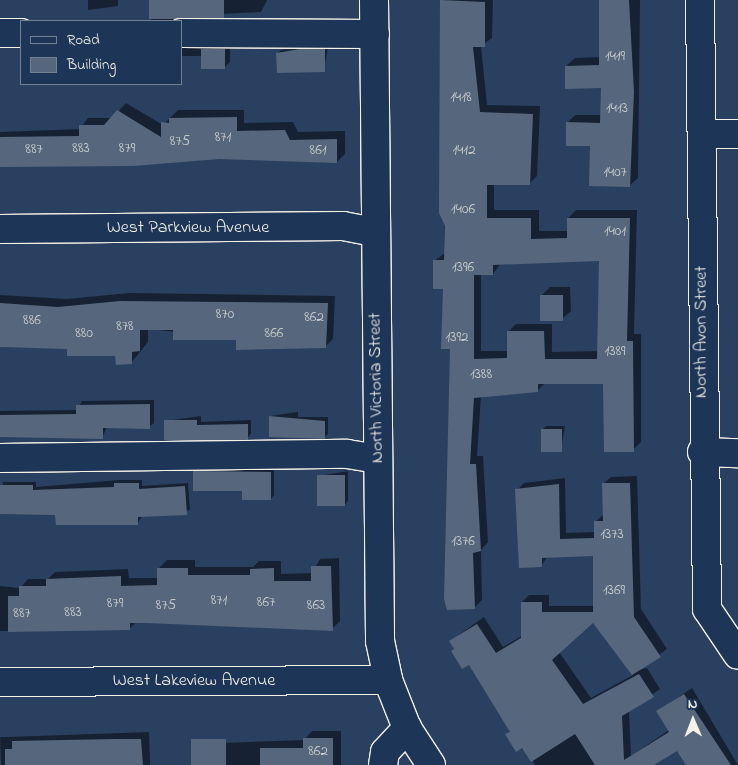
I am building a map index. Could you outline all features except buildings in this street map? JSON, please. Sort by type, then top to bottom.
[{"type":"street","name":"North Victoria Street","points":[[374,0],[378,607],[388,680],[408,728],[431,765]]},
{"type":"street","name":"North Avon Street","points":[[700,0],[702,452],[707,609],[738,655]]},
{"type":"street","points":[[0,33],[20,33]]},
{"type":"street","points":[[182,33],[375,34]]},
{"type":"street","points":[[702,134],[738,134]]},
{"type":"street","name":"West Parkview Avenue","points":[[0,229],[343,226],[375,232]]},
{"type":"street","points":[[702,452],[738,453]]},
{"type":"street","points":[[0,458],[347,454],[378,459]]},
{"type":"street","name":"West Lakeview Avenue","points":[[0,682],[388,680]]},
{"type":"street","points":[[383,765],[385,752],[408,728]]}]
